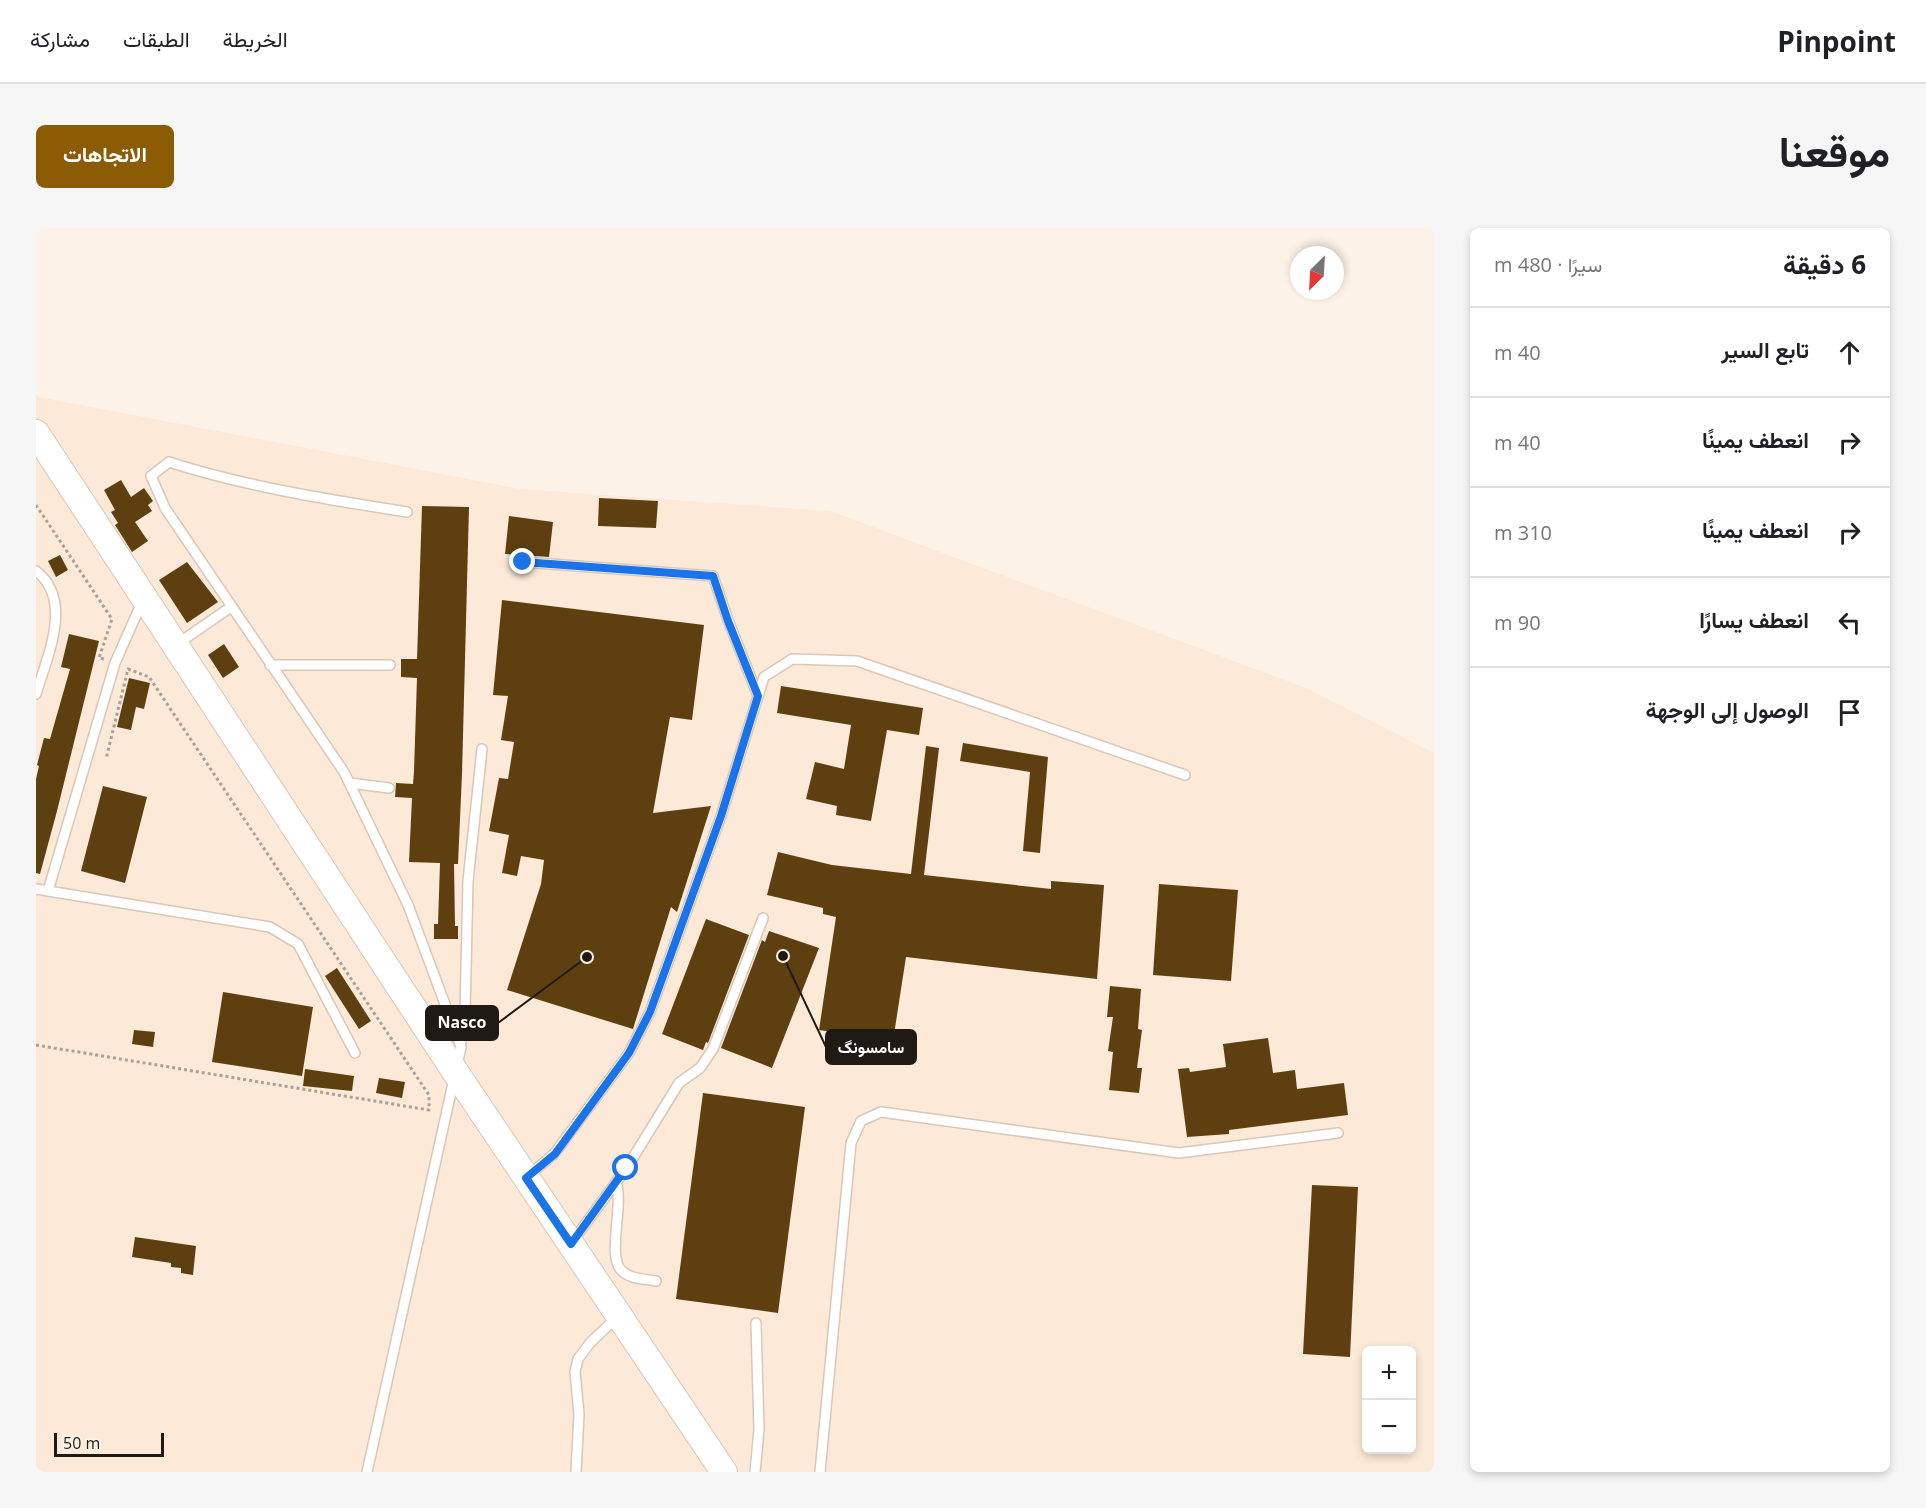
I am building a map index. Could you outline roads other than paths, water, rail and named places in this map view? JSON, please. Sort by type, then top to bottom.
[{"type":"street","points":[[36,433],[176,645],[458,1059],[526,1178],[619,1316],[718,1470]]},
{"type":"lane","points":[[407,512],[283,490],[196,471],[169,462],[151,476],[165,508],[350,783],[408,905],[458,1059]]},
{"type":"lane","points":[[523,562],[713,576],[758,696]]},
{"type":"lane","points":[[36,572],[47,579],[58,618],[36,694]]},
{"type":"lane","points":[[48,891],[115,663],[144,597]]},
{"type":"lane","points":[[176,645],[231,607]]},
{"type":"lane","points":[[526,1178],[555,1154],[629,1053],[650,1012],[721,816],[764,677],[792,659],[857,661],[1185,775]]},
{"type":"lane","points":[[270,665],[390,665]]},
{"type":"lane","points":[[367,1472],[458,1059],[465,1013],[468,881],[482,749]]},
{"type":"lane","points":[[350,783],[389,788]]},
{"type":"lane","points":[[36,889],[270,927],[298,944],[355,1053]]},
{"type":"lane","points":[[571,1244],[616,1182],[678,1083],[700,1068],[713,1049],[763,918]]},
{"type":"lane","points":[[820,1472],[851,1143],[861,1121],[881,1112],[1179,1153],[1338,1133]]},
{"type":"lane","points":[[616,1182],[620,1203],[615,1259],[621,1270],[634,1277],[656,1281]]},
{"type":"lane","points":[[576,1472],[579,1414],[575,1372],[578,1359],[590,1342],[619,1316]]},
{"type":"lane","points":[[755,1472],[759,1430],[756,1323]]},
{"type":"place","name":"سامسونگ","points":[[783,956]]},
{"type":"place","name":"Nasco","points":[[587,957]]}]
